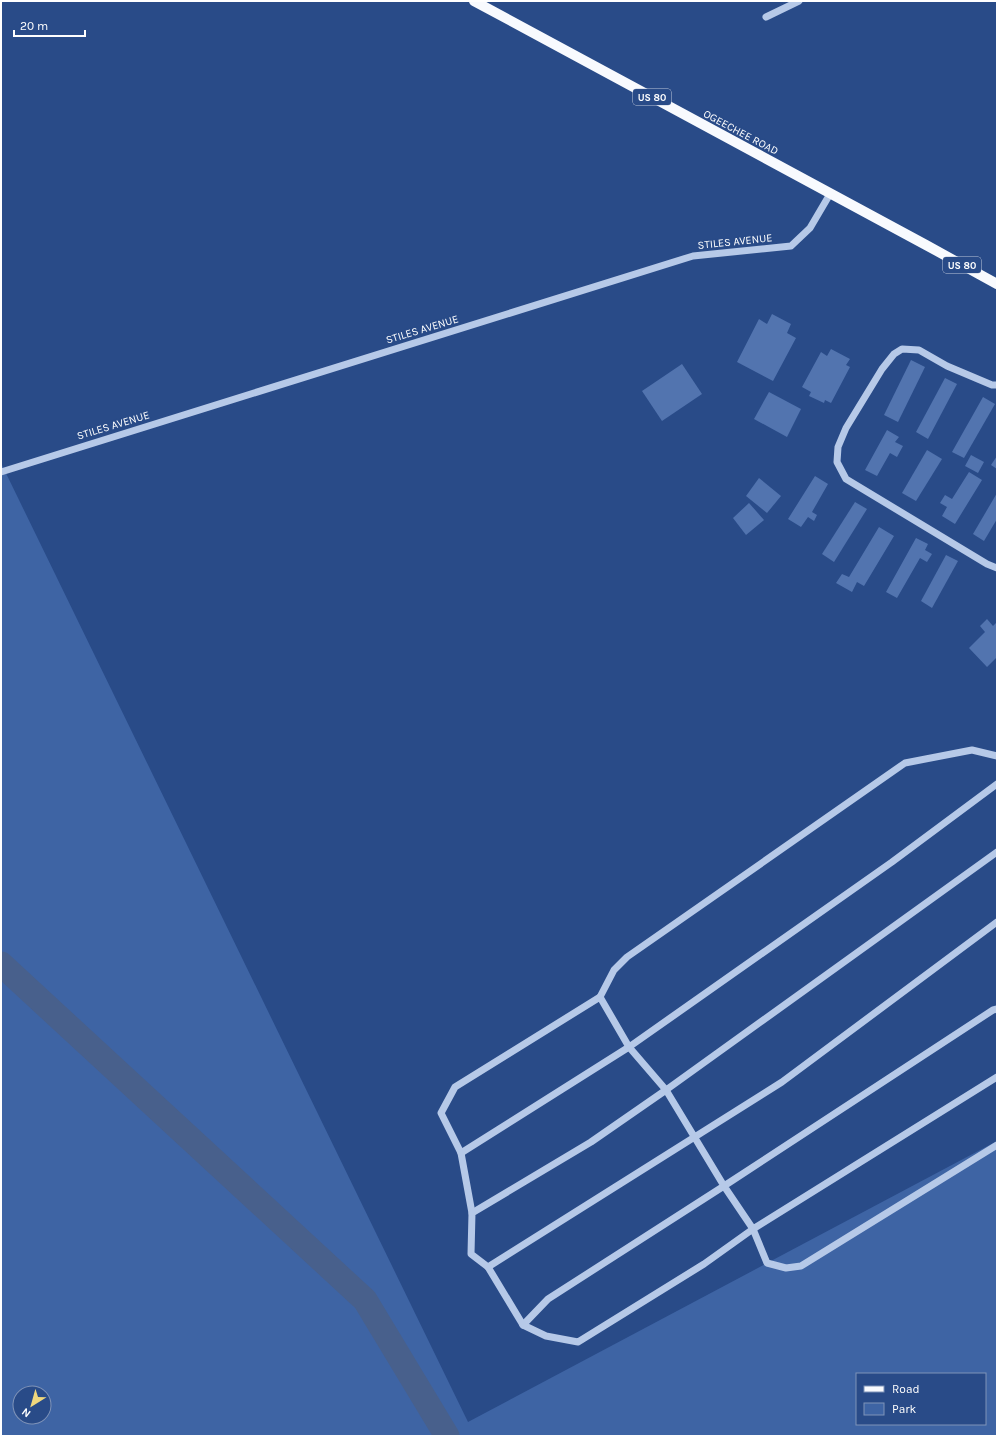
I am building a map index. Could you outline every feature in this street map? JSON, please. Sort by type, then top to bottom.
[{"type":"main road","name":"OGEECHEE ROAD","points":[[474,1],[997,284]]},
{"type":"street","points":[[766,17],[799,1]]},
{"type":"street","name":"STILES AVENUE","points":[[1,472],[693,256],[791,246],[810,228],[830,194]]},
{"type":"street","points":[[997,385],[992,385],[947,366],[919,350],[902,349],[894,354],[882,369],[846,428],[838,447],[837,462],[846,479],[987,564],[997,568]]},
{"type":"street","points":[[997,756],[972,750],[905,763],[626,957],[614,970],[600,997],[455,1087],[441,1113],[460,1153],[472,1213],[472,1254],[488,1267],[523,1325],[546,1336],[578,1342],[704,1264],[753,1229],[997,1077]]},
{"type":"street","points":[[460,1153],[629,1047],[892,862],[997,784]]},
{"type":"street","points":[[472,1213],[591,1142],[666,1090],[997,852]]},
{"type":"street","points":[[488,1267],[782,1082],[997,922]]},
{"type":"street","points":[[600,997],[629,1047],[666,1090],[724,1186],[753,1229],[767,1264],[786,1268],[801,1266],[997,1145]]},
{"type":"street","points":[[523,1325],[548,1299],[993,1010],[997,1009]]},
{"type":"green space","points":[[1,463],[468,1422],[997,1141],[997,1436],[1,1436]]},
{"type":"building","points":[[772,314],[791,324],[787,333],[796,338],[773,381],[737,362],[759,319],[767,324]]},
{"type":"building","points":[[831,349],[850,359],[846,365],[850,367],[831,403],[825,400],[824,403],[809,396],[811,392],[802,387],[821,352],[827,356]]},
{"type":"building","points":[[911,360],[925,367],[898,422],[884,415]]},
{"type":"building","points":[[682,364],[702,394],[662,421],[642,391]]},
{"type":"building","points":[[945,378],[957,384],[928,439],[916,432]]},
{"type":"building","points":[[769,392],[801,409],[787,437],[754,419]]},
{"type":"building","points":[[983,397],[995,404],[964,458],[952,452]]},
{"type":"building","points":[[887,430],[899,437],[895,442],[903,446],[897,457],[890,453],[877,476],[865,470]]},
{"type":"building","points":[[927,450],[942,459],[916,501],[902,493]]},
{"type":"building","points":[[971,455],[984,462],[978,473],[965,466]]},
{"type":"building","points":[[997,456],[997,469],[991,465]]},
{"type":"building","points":[[969,472],[982,480],[955,524],[942,516],[947,507],[940,503],[945,495],[952,499]]},
{"type":"building","points":[[815,476],[828,484],[812,512],[817,515],[814,521],[808,517],[801,527],[788,519]]},
{"type":"building","points":[[759,478],[781,496],[767,513],[746,496]]},
{"type":"building","points":[[997,493],[997,519],[984,541],[973,534]]},
{"type":"building","points":[[855,502],[867,509],[834,562],[822,554]]},
{"type":"building","points":[[749,503],[764,520],[746,535],[733,518]]},
{"type":"building","points":[[879,527],[894,536],[864,586],[857,582],[852,592],[836,583],[842,574],[849,577]]},
{"type":"building","points":[[916,538],[928,544],[925,550],[932,554],[927,562],[920,558],[897,598],[886,592]]},
{"type":"building","points":[[946,555],[958,561],[932,608],[921,601]]},
{"type":"building","points":[[987,619],[993,626],[997,622],[997,657],[987,667],[969,648],[985,632],[980,626]]},
{"type":"waterway","points":[[1,964],[365,1300],[447,1436]]}]
